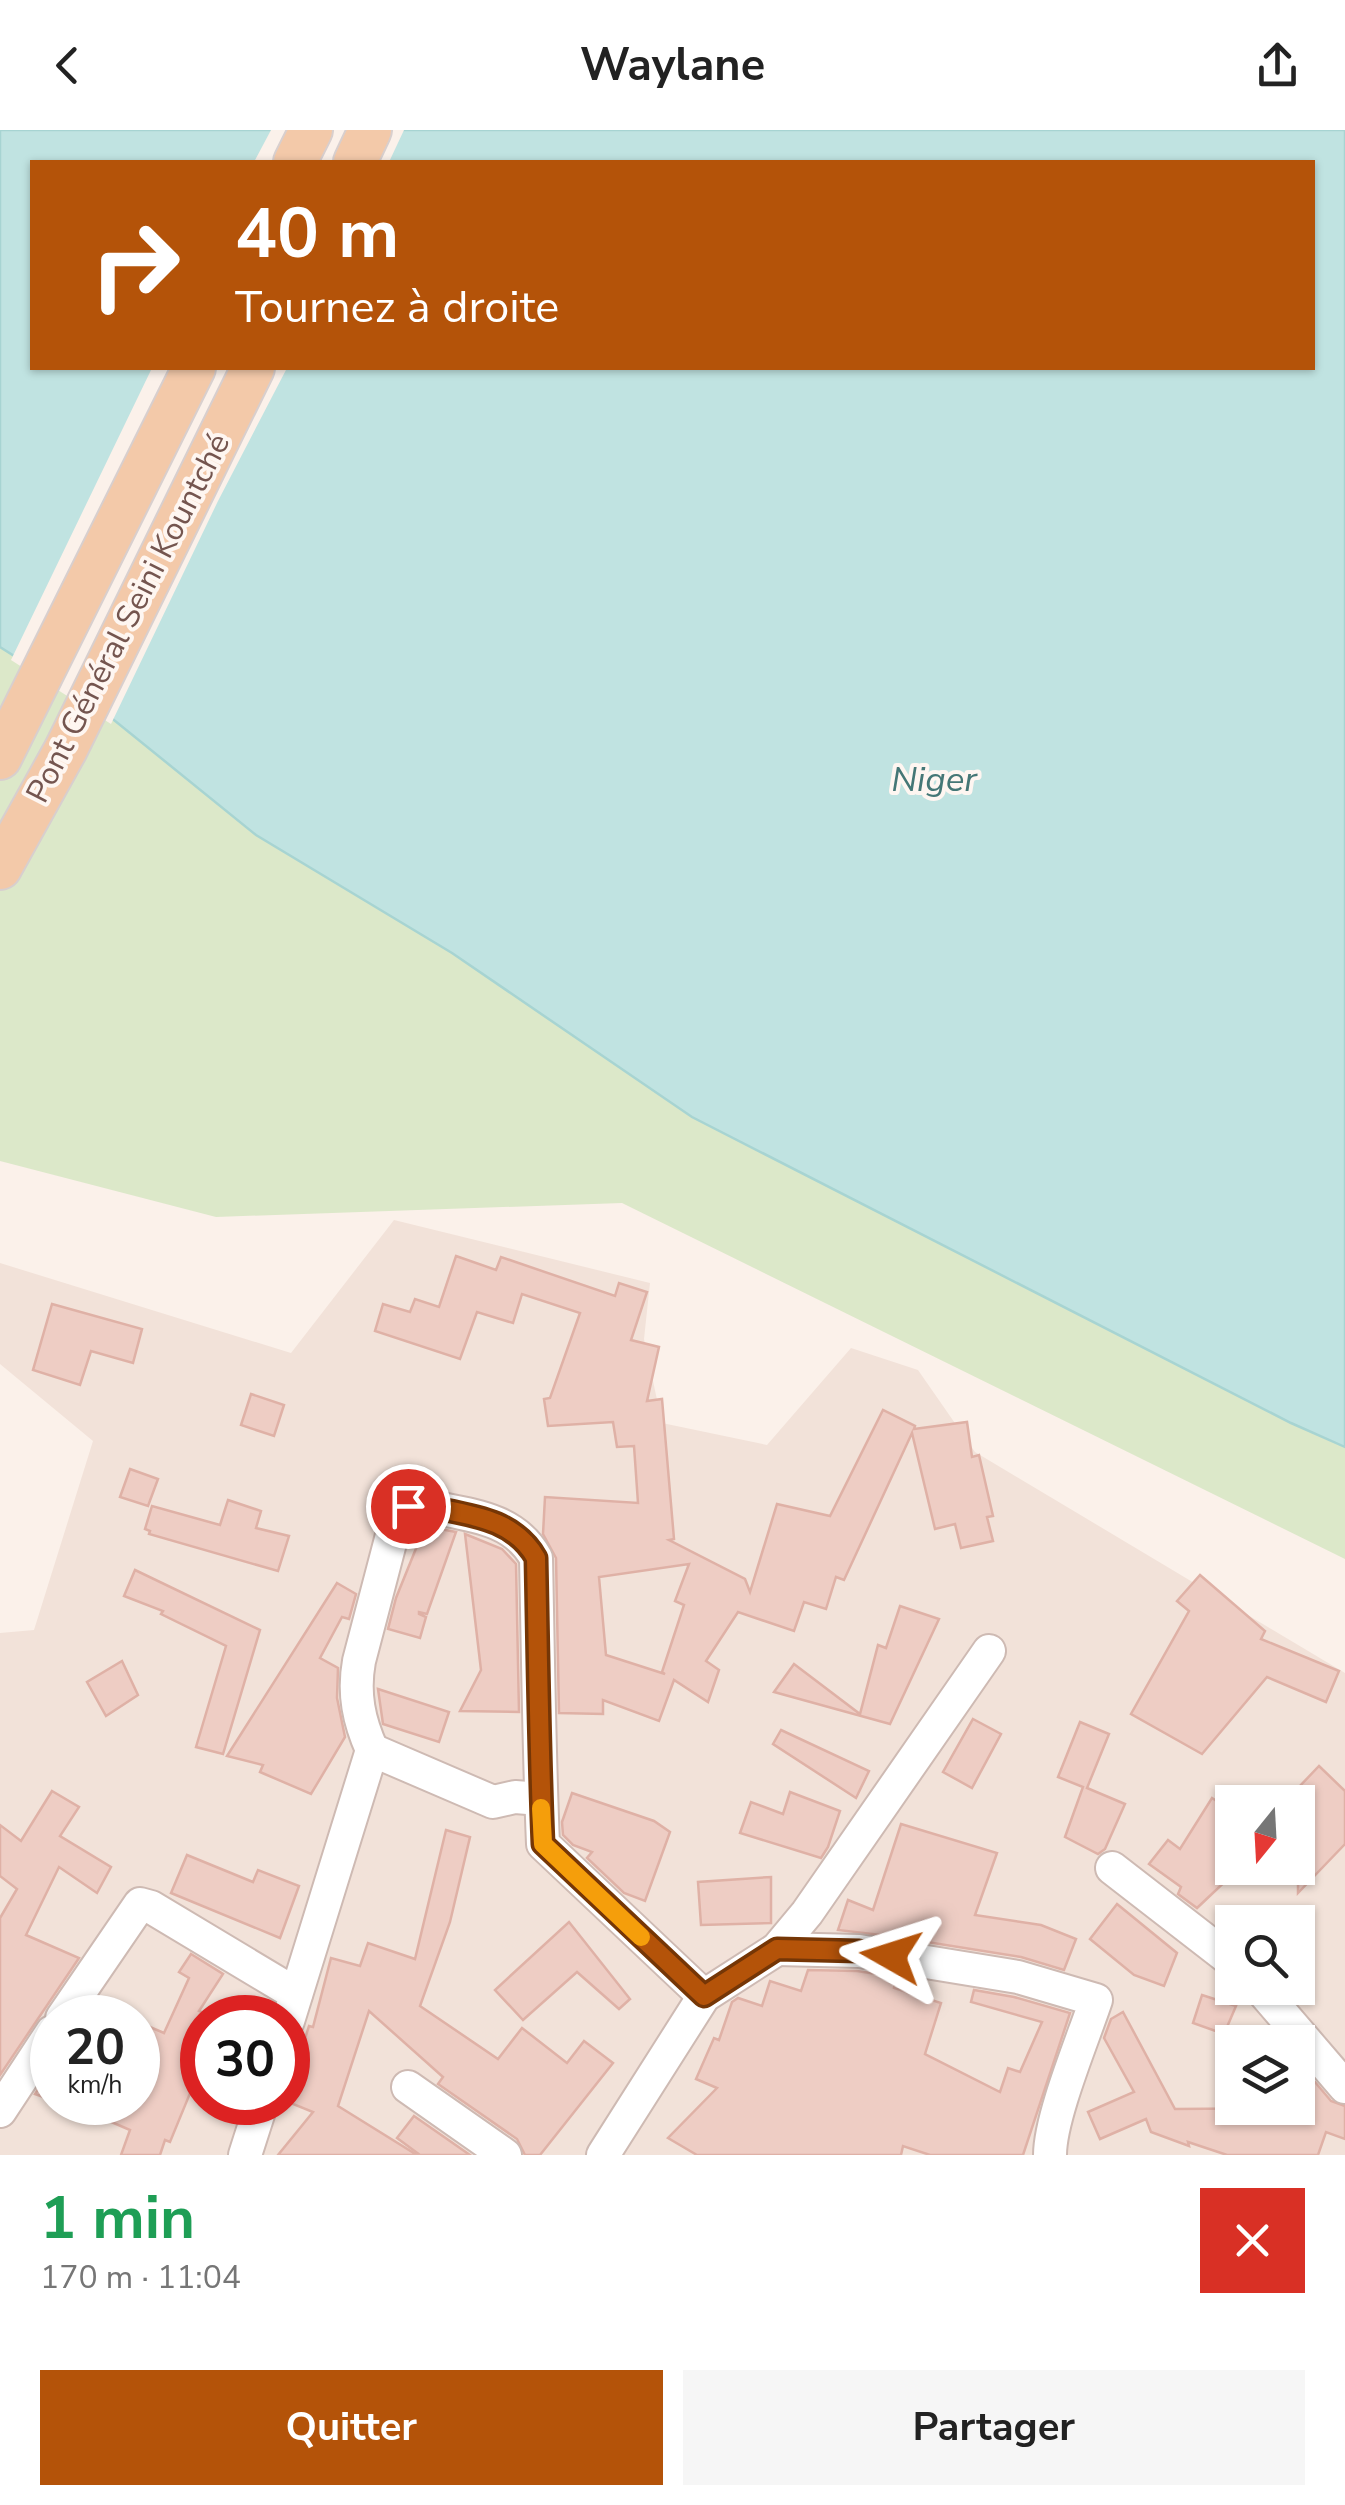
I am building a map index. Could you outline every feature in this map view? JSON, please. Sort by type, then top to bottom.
[{"type":"main road","points":[[296,160],[311,130]]},
{"type":"main road","points":[[355,160],[370,130]]},
{"type":"main road","name":"Pont Général Seini Kountché","points":[[0,758],[193,370]]},
{"type":"main road","name":"Pont Général Seini Kountché","points":[[0,868],[66,749],[252,370]]},
{"type":"street","points":[[296,1995],[372,1750],[360,1723],[356,1678],[396,1520],[408,1506],[417,1504],[504,1524],[520,1534],[536,1558],[540,1724],[537,1754],[543,1844],[704,1996]]},
{"type":"street","points":[[603,2155],[704,1996],[777,1949],[834,1877],[988,1650]]},
{"type":"street","points":[[372,1750],[494,1802],[515,1796],[541,1799]]},
{"type":"street","points":[[1112,1868],[1215,1947]]},
{"type":"street","points":[[78,1995],[140,1904],[152,1907],[275,1995]]},
{"type":"street","points":[[777,1949],[877,1954],[1018,1977],[1096,2000],[1064,2094],[1050,2155]]},
{"type":"street","points":[[1275,2005],[1345,2087]]},
{"type":"street","points":[[0,2110],[30,2065]]},
{"type":"street","points":[[408,2087],[505,2155]]},
{"type":"street","points":[[245,2155],[255,2125]]},
{"type":"shaded area","points":[[394,1220],[650,1283],[644,1339],[662,1423],[767,1445],[851,1348],[918,1370],[975,1452],[1345,1673],[1345,2155],[0,2155],[0,1633],[34,1630],[93,1441],[0,1364],[0,1263],[291,1353]]},
{"type":"green space","points":[[0,647],[109,716],[256,835],[452,953],[692,1117],[1345,1447],[1345,1559],[622,1203],[216,1217],[0,1161]]},
{"type":"water","name":"Niger","points":[[0,130],[1345,130],[1345,1447],[692,1117],[452,953],[256,835],[109,716],[0,647]]},
{"type":"pier","points":[[271,130],[404,130],[390,160],[255,160]]},
{"type":"pier","points":[[151,370],[286,370],[111,724],[11,660]]},
{"type":"building","points":[[456,1256],[496,1270],[501,1257],[615,1296],[619,1283],[647,1292],[631,1340],[659,1347],[647,1401],[662,1399],[674,1539],[669,1540],[745,1579],[750,1592],[777,1504],[830,1516],[883,1410],[915,1426],[914,1429],[967,1422],[972,1457],[979,1455],[993,1516],[987,1517],[993,1541],[961,1548],[955,1524],[935,1529],[912,1433],[844,1580],[836,1577],[826,1609],[804,1602],[794,1631],[738,1612],[706,1661],[719,1670],[708,1702],[674,1680],[659,1721],[603,1700],[603,1714],[559,1713],[556,1558],[543,1534],[545,1497],[638,1503],[634,1446],[617,1447],[613,1422],[548,1426],[544,1399],[550,1398],[580,1313],[522,1294],[513,1323],[477,1312],[460,1359],[375,1331],[383,1304],[410,1312],[415,1299],[439,1307]],"holes":[[[689,1564],[675,1601],[684,1605],[662,1672],[665,1674],[606,1655],[599,1577]]]},
{"type":"building","points":[[52,1304],[142,1329],[133,1363],[91,1351],[80,1385],[33,1370]]},
{"type":"building","points":[[251,1394],[284,1405],[274,1436],[241,1425]]},
{"type":"building","points":[[130,1469],[158,1479],[148,1506],[120,1497]]},
{"type":"building","points":[[228,1500],[261,1511],[256,1528],[289,1536],[278,1571],[149,1534],[145,1529],[152,1506],[220,1525]]},
{"type":"building","points":[[419,1525],[456,1532],[427,1614],[419,1612],[426,1617],[420,1638],[388,1629],[417,1546],[411,1543]]},
{"type":"building","points":[[465,1534],[502,1549],[516,1564],[519,1712],[460,1711],[481,1670]]},
{"type":"building","points":[[135,1570],[260,1630],[223,1754],[196,1747],[226,1646],[161,1614],[163,1611],[124,1596]]},
{"type":"building","points":[[1200,1575],[1265,1631],[1261,1639],[1339,1671],[1326,1702],[1267,1677],[1202,1754],[1131,1714],[1189,1611],[1177,1601]]},
{"type":"building","points":[[337,1583],[356,1594],[349,1619],[342,1617],[320,1658],[338,1668],[337,1698],[345,1737],[311,1794],[260,1772],[263,1765],[227,1756]]},
{"type":"building","points":[[900,1606],[939,1619],[890,1724],[774,1692],[794,1664],[860,1714],[878,1645],[886,1648]]},
{"type":"building","points":[[122,1661],[138,1695],[106,1716],[87,1682]]},
{"type":"building","points":[[378,1689],[449,1712],[439,1742],[383,1724]]},
{"type":"building","points":[[973,1719],[1001,1734],[972,1788],[943,1772]]},
{"type":"building","points":[[1080,1722],[1109,1734],[1087,1788],[1125,1804],[1105,1849],[1098,1854],[1065,1837],[1083,1787],[1058,1777]]},
{"type":"building","points":[[781,1730],[869,1771],[856,1798],[773,1744]]},
{"type":"building","points":[[1319,1766],[1345,1791],[1345,1844],[1315,1875],[1315,1785],[1301,1785]]},
{"type":"building","points":[[52,1791],[79,1807],[60,1836],[111,1867],[97,1893],[59,1867],[26,1935],[79,1958],[54,1995],[30,1995],[30,2031],[0,2075],[0,1918],[17,1889],[0,1876],[0,1825],[21,1841]]},
{"type":"building","points":[[790,1792],[840,1811],[821,1858],[740,1833],[751,1802],[783,1814]]},
{"type":"building","points":[[572,1793],[654,1821],[670,1832],[645,1901],[624,1893],[587,1858],[592,1852],[573,1845],[563,1835],[562,1822]]},
{"type":"building","points":[[1212,1798],[1215,1800],[1215,1885],[1221,1885],[1197,1908],[1178,1894],[1181,1887],[1149,1864],[1168,1840],[1180,1849]]},
{"type":"building","points":[[901,1824],[997,1853],[975,1915],[1041,1925],[1076,1939],[1064,1970],[1021,1957],[927,1942],[907,1934],[906,1938],[838,1930],[848,1900],[873,1910]]},
{"type":"building","points":[[446,1830],[470,1837],[450,1922],[420,2006],[498,2059],[522,2028],[567,2063],[584,2041],[613,2063],[540,2155],[525,2155],[517,2139],[438,2084],[443,2077],[369,2011],[338,2106],[417,2155],[278,2155],[302,2125],[310,2125],[310,2026],[313,2027],[331,1958],[360,1966],[368,1943],[415,1959]]},
{"type":"building","points":[[187,1855],[253,1882],[258,1870],[299,1886],[280,1938],[171,1893]]},
{"type":"building","points":[[771,1877],[771,1923],[701,1925],[698,1882]]},
{"type":"building","points":[[1117,1904],[1177,1953],[1164,1986],[1134,1975],[1090,1939]]},
{"type":"building","points":[[569,1922],[630,1999],[619,2009],[577,1972],[523,2020],[495,1990]]},
{"type":"building","points":[[191,1954],[223,1974],[209,1995],[181,1995],[189,1978],[179,1972]]},
{"type":"building","points":[[808,1970],[896,1977],[894,1988],[941,2003],[925,2054],[1000,2092],[1008,2068],[1020,2072],[1042,2022],[971,2002],[974,1990],[1070,2013],[1023,2155],[930,2155],[903,2146],[901,2155],[697,2155],[668,2138],[717,2088],[696,2079],[714,2038],[719,2040],[732,2002],[738,1998],[762,2006],[770,1981],[801,1991]]},
{"type":"building","points":[[1202,1995],[1215,1999],[1215,2005],[1236,2006],[1228,2025],[1215,2025],[1215,2031],[1193,2023]]},
{"type":"building","points":[[180,1998],[180,2118],[160,2155],[121,2155],[130,2130],[118,2125],[160,2125],[160,2031],[164,2033]]},
{"type":"building","points":[[1123,2012],[1175,2109],[1215,2109],[1215,2125],[1315,2125],[1315,2082],[1331,2101],[1345,2106],[1345,2139],[1326,2132],[1318,2155],[1227,2155],[1151,2132],[1146,2119],[1100,2139],[1088,2112],[1134,2092],[1104,2038],[1111,2019]]},
{"type":"building","points":[[414,2116],[470,2155],[420,2155],[397,2138]]},
{"type":"slow traffic","points":[[541,1808],[543,1844],[641,1937]]},
{"type":"route","points":[[408,1506],[417,1504],[504,1524],[528,1544],[536,1558],[540,1724],[537,1754],[543,1844],[704,1996],[777,1949],[859,1951],[891,1956]]}]
